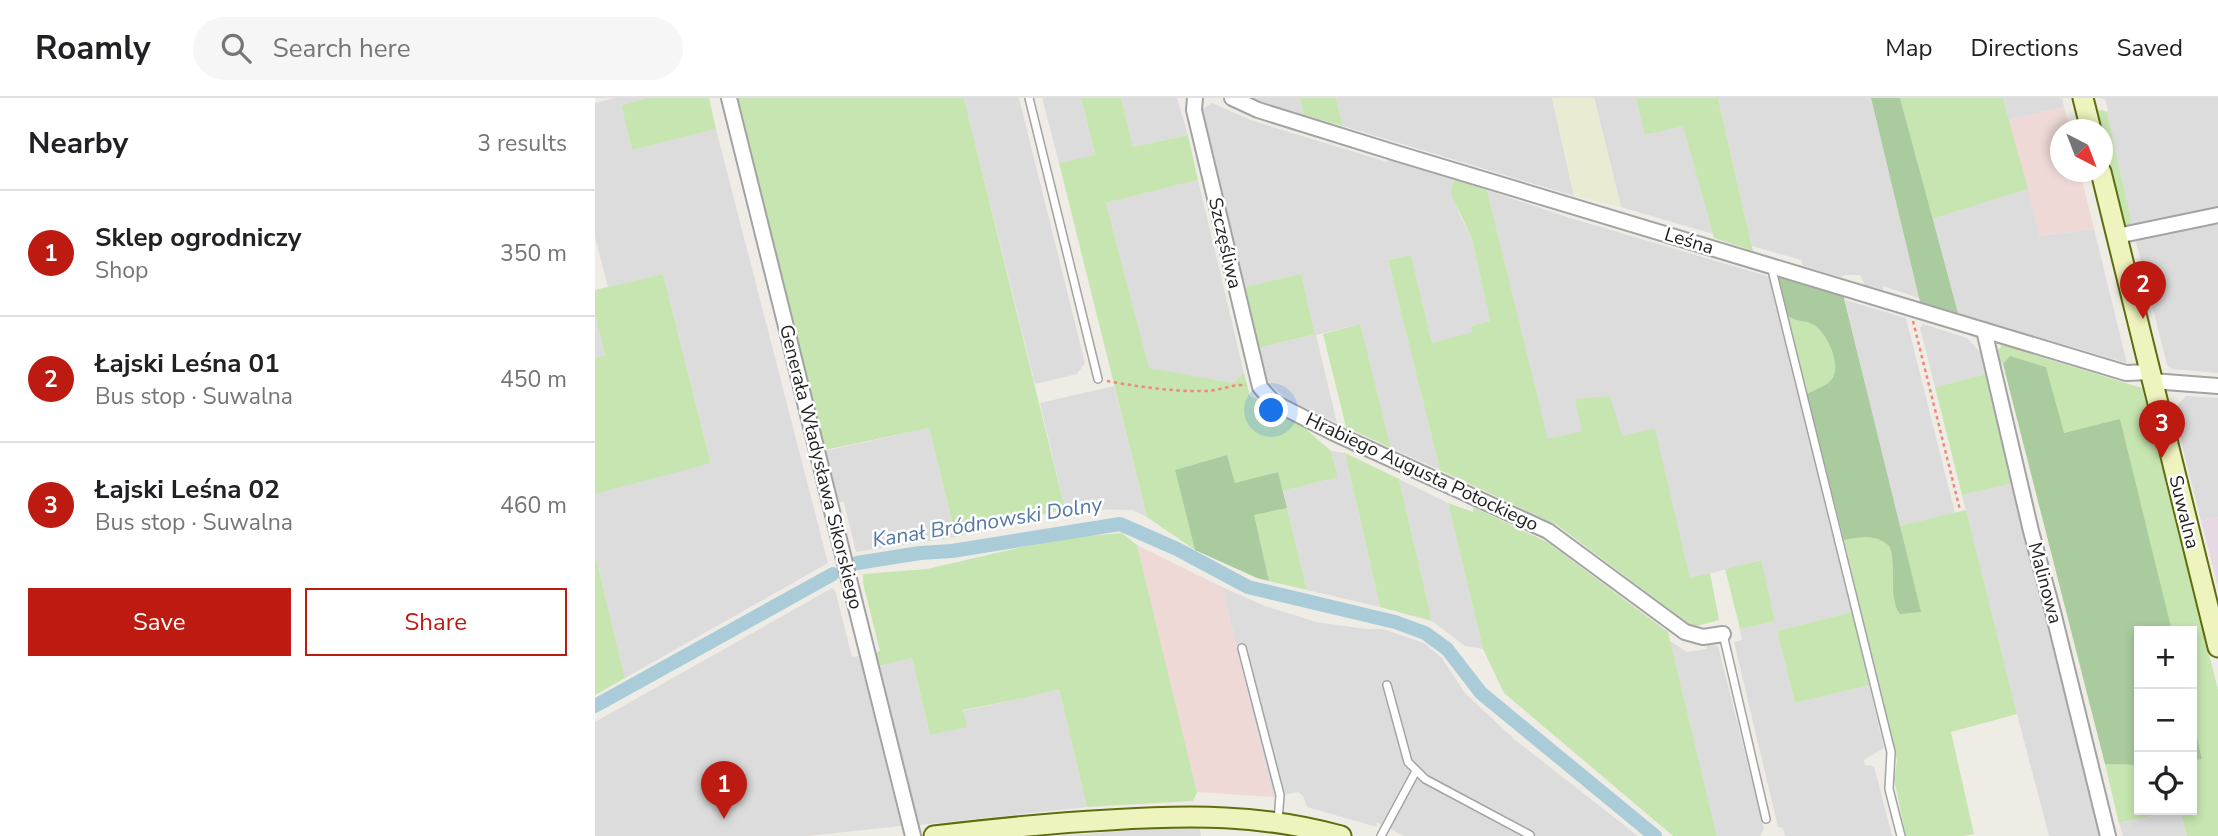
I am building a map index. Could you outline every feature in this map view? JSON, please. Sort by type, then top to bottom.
[{"type":"street","name":"Generała Władysława Sikorskiego","points":[[729,98],[913,836]]},
{"type":"street","name":"Szczęśliwa","points":[[1195,98],[1194,110],[1260,387]]},
{"type":"street","name":"Leśna","points":[[1232,98],[1258,110],[1336,134],[2126,373],[2218,386]]},
{"type":"street","points":[[2083,98],[2088,119]]},
{"type":"street","name":"Suwalna","points":[[2104,182],[2218,647]]},
{"type":"street","points":[[2117,236],[2218,215]]},
{"type":"street","name":"Malinowa","points":[[1984,330],[2031,531],[2108,836]]},
{"type":"street","name":"Hrabiego Augusta Potockiego","points":[[1260,387],[1273,402],[1334,433],[1548,531],[1685,632],[1703,637],[1723,634]]},
{"type":"street","points":[[934,836],[1023,825],[1203,815],[1278,821],[1341,836]]},
{"type":"lane","points":[[1029,98],[1098,379]]},
{"type":"lane","points":[[1772,266],[1891,752],[1889,789],[1901,836]]},
{"type":"lane","points":[[1723,634],[1766,819]]},
{"type":"lane","points":[[1243,648],[1280,795],[1278,821]]},
{"type":"lane","points":[[1387,685],[1408,762],[1416,771],[1425,779],[1530,835]]},
{"type":"lane","points":[[1381,836],[1416,771]]},
{"type":"path","points":[[1909,307],[1960,510]]},
{"type":"path","points":[[1098,379],[1178,390],[1222,390],[1237,384],[1260,387]]},
{"type":"shaded area","points":[[615,98],[647,98],[621,105],[632,150],[716,129],[828,563],[625,678],[595,554],[595,494],[711,462],[663,274],[608,287],[595,237],[595,103]]},
{"type":"shaded area","points":[[964,98],[1019,98],[1085,363],[1077,374],[1035,384]]},
{"type":"shaded area","points":[[1042,98],[1081,98],[1095,156],[1059,163]]},
{"type":"shaded area","points":[[1121,98],[1177,98],[1188,135],[1133,147]]},
{"type":"shaded area","points":[[1253,98],[1300,98],[1304,115],[1260,101]]},
{"type":"shaded area","points":[[1336,98],[1552,98],[1574,196],[1343,126]]},
{"type":"shaded area","points":[[1594,98],[1636,98],[1646,135],[1683,125],[1713,234],[1621,207]]},
{"type":"shaded area","points":[[1718,98],[1871,98],[1919,298],[1883,286],[1883,290],[1865,285],[1860,275],[1841,277],[1803,266],[1801,260],[1752,246]]},
{"type":"shaded area","points":[[2003,98],[2062,98],[2064,107],[2009,120]]},
{"type":"shaded area","points":[[2100,98],[2218,98],[2218,210],[2133,229],[2113,139],[2113,119],[2109,119],[2105,99]]},
{"type":"shaded area","points":[[1212,103],[1253,121],[1387,162],[1387,159],[1455,179],[1451,187],[1460,216],[1472,239],[1490,321],[1471,326],[1474,332],[1432,343],[1411,255],[1388,260],[1440,470],[1391,448],[1360,324],[1316,335],[1337,423],[1286,399],[1266,379],[1259,348],[1315,334],[1301,274],[1244,287],[1201,110]]},
{"type":"shaded area","points":[[2064,107],[2067,119],[2050,119],[2050,182],[2082,182],[2094,229],[2040,236],[2009,120]]},
{"type":"shaded area","points":[[1198,180],[1244,373],[1233,383],[1149,369],[1106,203]]},
{"type":"shaded area","points":[[2028,189],[2040,236],[2094,229],[2127,363],[1958,313],[1932,219]]},
{"type":"shaded area","points":[[1487,190],[1567,217],[1770,277],[1852,612],[1777,631],[1795,703],[1869,685],[1884,748],[1864,760],[1865,765],[1874,766],[1892,836],[1785,836],[1783,828],[1778,827],[1734,642],[1742,640],[1740,629],[1775,621],[1760,560],[1690,579],[1655,429],[1622,436],[1582,432],[1548,440]]},
{"type":"shaded area","points":[[2218,219],[2218,373],[2172,369],[2167,365],[2135,238]]},
{"type":"shaded area","points":[[1845,300],[1906,318],[1955,513],[1899,526]]},
{"type":"shaded area","points":[[595,315],[605,355],[595,358]]},
{"type":"shaded area","points":[[1923,324],[1967,338],[1981,353],[1987,374],[1935,387],[1920,328]]},
{"type":"shaded area","points":[[1114,386],[1147,517],[1133,510],[1065,509],[1040,403]]},
{"type":"shaded area","points":[[2186,396],[2218,398],[2218,517],[2201,521],[2173,410]]},
{"type":"shaded area","points":[[929,428],[956,537],[856,552],[844,502],[839,502],[825,451]]},
{"type":"shaded area","points":[[1331,451],[1345,453],[1380,607],[1307,590],[1283,491],[1338,477]]},
{"type":"shaded area","points":[[1399,479],[1448,503],[1483,649],[1465,646],[1432,621]]},
{"type":"shaded area","points":[[2014,483],[2103,836],[2049,836],[2017,714],[1962,495]]},
{"type":"shaded area","points":[[2218,517],[2218,587],[2201,521]]},
{"type":"shaded area","points":[[1137,545],[1222,587],[1273,797],[1197,792]]},
{"type":"shaded area","points":[[1222,587],[1265,606],[1316,622],[1383,629],[1424,643],[1442,658],[1465,693],[1514,739],[1638,836],[1404,836],[1376,822],[1377,827],[1307,807],[1303,796],[1298,792],[1273,797]]},
{"type":"shaded area","points":[[832,588],[835,590],[852,657],[859,656],[901,826],[807,836],[595,836],[595,722]]},
{"type":"shaded area","points":[[1670,641],[1687,652],[1707,649],[1707,643],[1718,646],[1764,829],[1760,836],[1717,836]]},
{"type":"shaded area","points":[[912,658],[930,735],[962,711],[1059,689],[1087,807],[919,825],[879,666]]},
{"type":"shaded area","points":[[2157,815],[2181,815],[2187,836],[2123,836],[2119,823]]},
{"type":"shaded area","points":[[1199,825],[1201,836],[1058,836]]},
{"type":"green space","points":[[647,98],[709,98],[716,129],[632,150],[621,105]]},
{"type":"green space","points":[[737,98],[964,98],[1065,509],[956,537],[929,428],[825,450]]},
{"type":"green space","points":[[1081,98],[1121,98],[1133,147],[1188,135],[1198,180],[1106,203],[1149,368],[1233,383],[1244,373],[1250,396],[1292,417],[1331,451],[1338,477],[1283,491],[1277,472],[1235,484],[1227,455],[1175,470],[1195,550],[1147,517],[1059,163],[1095,155]]},
{"type":"green space","points":[[1300,98],[1336,98],[1343,126],[1304,115]]},
{"type":"green space","points":[[1552,98],[1594,98],[1621,207],[1574,196]]},
{"type":"green space","points":[[1636,98],[1718,98],[1753,251],[1714,238],[1683,126],[1645,135]]},
{"type":"green space","points":[[1871,98],[1900,98],[1958,313],[1920,302]]},
{"type":"green space","points":[[1900,98],[2003,98],[2028,189],[1932,219]]},
{"type":"green space","points":[[2093,111],[2107,112],[2109,119],[2095,119]]},
{"type":"green space","points":[[2113,139],[2133,229],[2122,225],[2111,182]]},
{"type":"green space","points":[[1455,179],[1487,190],[1548,439],[1582,431],[1575,399],[1610,396],[1622,436],[1655,428],[1690,578],[1710,573],[1719,620],[1693,627],[1557,525],[1440,470],[1388,260],[1411,255],[1432,343],[1473,332],[1471,326],[1490,321],[1472,239],[1452,196],[1451,187]]},
{"type":"green space","points":[[663,274],[711,463],[595,494],[595,358],[605,355],[595,315],[595,290]]},
{"type":"green space","points":[[1301,274],[1315,334],[1259,348],[1244,287]]},
{"type":"green space","points":[[1778,275],[1843,294],[1921,612],[1900,614],[1896,607],[1889,546],[1874,538],[1844,540],[1807,394],[1831,380],[1835,367],[1834,359],[1828,342],[1819,329],[1811,323],[1788,316]]},
{"type":"green space","points":[[1788,316],[1811,323],[1819,329],[1828,342],[1834,359],[1834,374],[1831,380],[1807,394]]},
{"type":"green space","points":[[1360,324],[1391,448],[1346,427],[1323,334]]},
{"type":"green space","points":[[2002,345],[2142,388],[2218,690],[2218,836],[2187,836],[2181,815],[2197,815],[2197,760],[2202,759],[2197,737],[2197,626],[2171,626],[2120,420],[2063,433],[2046,367],[2010,356],[2003,364],[1997,358]]},
{"type":"green space","points":[[2010,356],[2046,367],[2064,433],[2120,419],[2171,626],[2134,626],[2134,765],[2105,764],[2003,364]]},
{"type":"green space","points":[[1987,374],[2014,483],[1962,495],[1935,387]]},
{"type":"green space","points":[[1345,453],[1399,479],[1432,621],[1380,607]]},
{"type":"green space","points":[[1227,455],[1235,483],[1278,472],[1287,508],[1254,515],[1269,581],[1195,550],[1175,470]]},
{"type":"green space","points":[[1448,503],[1473,512],[1473,507],[1547,542],[1668,632],[1717,836],[1673,836],[1504,693],[1483,649]]},
{"type":"green space","points":[[1287,508],[1307,590],[1269,581],[1253,515]]},
{"type":"green space","points":[[1966,510],[2017,714],[1951,732],[1974,834],[1906,836],[1894,779],[1897,761],[1844,540],[1874,538],[1889,546],[1894,565],[1894,602],[1920,612],[1899,526]]},
{"type":"green space","points":[[1122,533],[1137,545],[1197,792],[1193,801],[1087,807],[1059,689],[963,710],[967,727],[930,735],[912,658],[879,666],[875,653],[880,651],[863,574],[927,569],[1061,538]]},
{"type":"green space","points":[[595,554],[625,678],[595,695]]},
{"type":"green space","points":[[1761,560],[1775,621],[1740,629],[1725,569]]},
{"type":"green space","points":[[1852,612],[1869,685],[1795,703],[1777,631]]},
{"type":"green space","points":[[2197,737],[2202,759],[2197,760]]},
{"type":"green space","points":[[2105,764],[2134,765],[2134,815],[2155,815],[2119,823]]},
{"type":"waterway","name":"Kanał Bródnowski Dolny","points":[[857,563],[1120,524],[1177,549],[1248,587],[1395,622],[1425,633],[1447,649],[1481,693],[1655,836]]},
{"type":"waterway","name":"Kanał Bródnowski Dolny","points":[[595,706],[833,574]]},
{"type":"place","name":"Łajski Leśna 01","points":[[2143,319]]},
{"type":"place","name":"Łajski Leśna 02","points":[[2162,458]]},
{"type":"place","name":"Sklep ogrodniczy","points":[[724,819]]}]
